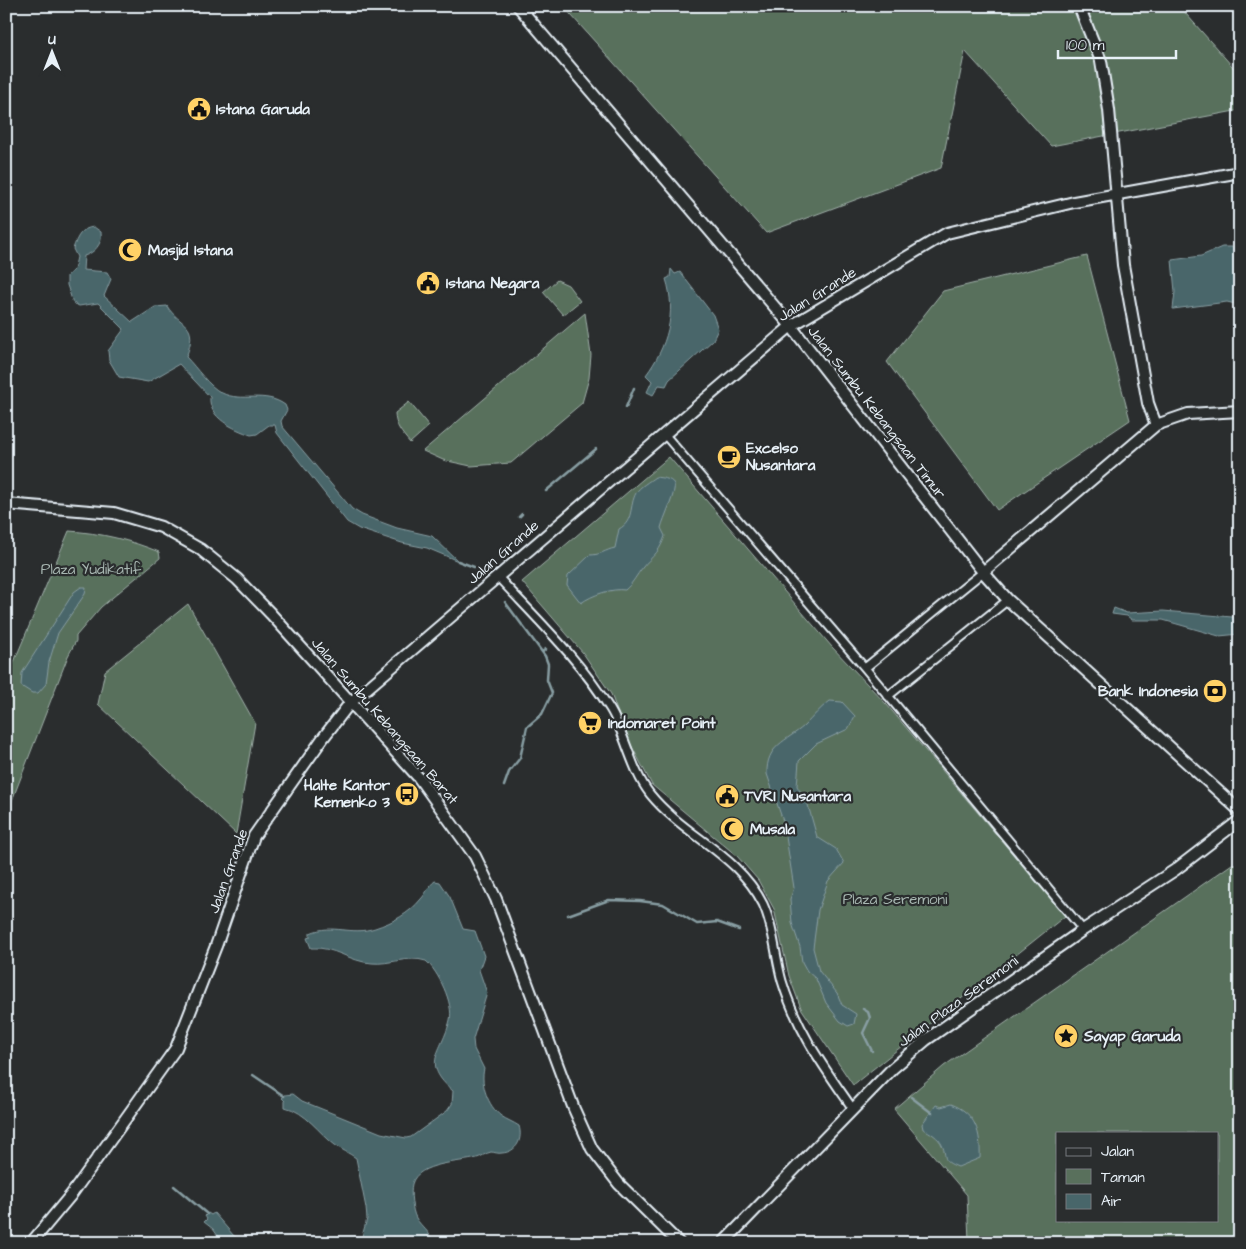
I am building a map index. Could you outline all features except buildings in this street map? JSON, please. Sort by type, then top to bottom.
[{"type":"street","name":"Jalan Sumbu Kebangsaan Timur","points":[[518,6],[791,326],[983,572],[1008,600],[1240,811]]},
{"type":"street","points":[[1078,6],[1100,61],[1109,110],[1123,266],[1148,403],[1156,425]]},
{"type":"street","name":"Jalan Grande","points":[[31,1243],[71,1195],[176,1048],[216,946],[254,836],[350,703],[791,326],[947,233],[1074,202],[1240,172]]},
{"type":"street","points":[[865,668],[983,572],[1156,425],[1188,414],[1240,411]]},
{"type":"street","points":[[665,435],[865,668],[1083,930]]},
{"type":"street","name":"Jalan Sumbu Kebangsaan Barat","points":[[6,504],[114,513],[160,527],[200,548],[244,586],[419,778],[475,856],[496,899],[574,1109],[592,1148],[619,1184],[679,1243]]},
{"type":"street","points":[[498,577],[562,646],[600,693],[622,730],[650,794],[686,828],[735,865],[752,886],[763,905],[770,926],[780,973],[793,1013],[807,1042],[853,1109]]},
{"type":"street","points":[[888,696],[1008,600]]},
{"type":"street","name":"Jalan Plaza Seremoni","points":[[723,1243],[892,1069],[926,1040],[1083,930],[1175,870],[1240,820]]},
{"type":"green space","points":[[563,6],[1179,6],[1240,75],[1240,110],[1051,146],[965,51],[941,168],[766,233]]},
{"type":"green space","points":[[1087,256],[1130,420],[997,510],[887,362],[943,291]]},
{"type":"green space","points":[[557,280],[568,285],[580,301],[563,315],[543,292]]},
{"type":"green space","points":[[585,313],[591,355],[589,378],[582,403],[511,463],[471,466],[443,460],[423,451]]},
{"type":"green space","points":[[409,402],[429,426],[410,443],[402,433],[395,418],[395,413]]},
{"type":"green space","name":"Plaza Seremoni","points":[[669,457],[832,647],[887,705],[1065,916],[853,1085],[801,1008],[789,976],[774,909],[758,880],[737,856],[652,785],[626,735],[611,694],[583,653],[522,582]]},
{"type":"green space","name":"Plaza Yudikatif","points":[[69,531],[104,535],[137,544],[159,552],[160,558],[101,607],[76,636],[76,641],[68,656],[6,816],[6,681]]},
{"type":"green space","points":[[188,604],[255,723],[236,834],[98,704],[105,671]]},
{"type":"green space","points":[[1232,864],[1240,864],[1240,1243],[969,1241],[967,1195],[894,1109],[944,1066]]},
{"type":"water","points":[[94,227],[101,232],[101,240],[91,253],[84,256],[83,270],[107,272],[111,279],[104,296],[132,322],[155,307],[167,306],[190,331],[190,346],[186,357],[207,381],[217,390],[230,396],[269,398],[285,405],[287,410],[281,421],[282,426],[352,509],[362,515],[397,528],[432,536],[458,561],[427,548],[402,543],[359,529],[347,522],[277,433],[275,425],[269,425],[257,434],[251,435],[223,422],[213,411],[210,397],[179,364],[148,382],[119,377],[109,360],[108,351],[124,329],[98,303],[79,306],[73,303],[67,285],[67,276],[74,270],[77,257],[73,249],[76,241],[83,231]]},
{"type":"water","points":[[1222,247],[1232,247],[1240,251],[1240,305],[1227,302],[1173,309],[1175,292],[1172,260],[1201,256]]},
{"type":"water","points":[[671,269],[675,274],[680,272],[713,315],[718,329],[713,340],[669,380],[666,386],[659,385],[653,395],[647,392],[652,381],[646,375],[660,353],[668,329],[670,304],[666,279],[670,277]]},
{"type":"water","points":[[655,477],[666,479],[674,484],[672,499],[661,528],[665,536],[659,548],[625,590],[602,593],[581,603],[567,585],[568,576],[590,555],[615,548],[619,529],[624,526],[629,518],[637,491]]},
{"type":"water","points":[[81,587],[86,587],[85,594],[58,633],[49,662],[46,684],[38,693],[32,693],[21,686],[22,673],[74,592]]},
{"type":"water","points":[[1114,608],[1127,613],[1163,611],[1232,617],[1240,615],[1240,634],[1219,636],[1163,620],[1132,620],[1127,616],[1112,614]]},
{"type":"water","points":[[830,701],[842,702],[855,716],[848,729],[816,744],[799,761],[797,786],[808,805],[817,837],[836,849],[844,863],[828,881],[818,910],[813,948],[819,971],[837,993],[842,1005],[856,1014],[854,1024],[848,1026],[840,1021],[826,1003],[816,979],[807,971],[802,962],[800,947],[792,923],[790,899],[794,888],[784,824],[767,774],[770,756],[774,750],[804,726]]},
{"type":"water","points":[[435,881],[440,882],[450,897],[463,929],[475,931],[484,956],[479,970],[487,993],[473,1039],[474,1049],[484,1069],[484,1088],[492,1107],[501,1116],[519,1126],[520,1136],[518,1144],[507,1152],[491,1152],[477,1158],[430,1167],[416,1177],[411,1187],[413,1211],[433,1243],[405,1243],[402,1239],[393,1237],[386,1243],[360,1243],[367,1219],[356,1158],[335,1145],[299,1113],[285,1107],[285,1101],[282,1098],[285,1095],[293,1094],[302,1101],[381,1133],[406,1138],[411,1137],[447,1111],[452,1104],[453,1091],[437,1073],[435,1065],[436,1057],[450,1020],[450,1005],[440,980],[426,961],[412,959],[379,963],[364,962],[327,949],[311,948],[307,938],[310,937],[310,933],[318,930],[358,931],[388,923],[411,909]]},
{"type":"water","points":[[951,1104],[971,1118],[978,1132],[979,1140],[980,1158],[958,1167],[952,1165],[947,1160],[941,1142],[923,1129],[922,1124],[936,1105],[941,1107]]},
{"type":"water","points":[[208,1213],[211,1215],[214,1213],[234,1236],[246,1243],[223,1243],[213,1229],[204,1222],[207,1219],[205,1216]]},
{"type":"waterway","points":[[626,407],[634,388]]},
{"type":"waterway","points":[[546,491],[596,449]]},
{"type":"waterway","points":[[519,517],[522,514]]},
{"type":"waterway","points":[[458,561],[474,567]]},
{"type":"waterway","points":[[504,786],[509,772],[520,758],[527,727],[542,714],[552,693],[547,680],[548,664],[545,656],[505,602]]},
{"type":"waterway","points":[[542,652],[546,649]]},
{"type":"waterway","points":[[568,915],[609,900],[640,901],[663,904],[697,924],[717,922],[739,930]]},
{"type":"waterway","points":[[863,1009],[868,1012],[870,1018],[863,1033],[872,1051]]},
{"type":"waterway","points":[[253,1075],[284,1096]]},
{"type":"waterway","points":[[911,1097],[932,1113]]},
{"type":"waterway","points":[[174,1186],[207,1214]]},
{"type":"place","name":"Istana Garuda","points":[[199,109]]},
{"type":"place","name":"Masjid Istana","points":[[130,250]]},
{"type":"place","name":"Istana Negara","points":[[428,283]]},
{"type":"place","name":"Excelso Nusantara","points":[[729,457]]},
{"type":"place","name":"Bank Indonesia","points":[[1215,691]]},
{"type":"place","name":"Indomaret Point","points":[[590,723]]},
{"type":"place","name":"Halte Kantor Kemenko 3","points":[[407,794]]},
{"type":"place","name":"TVRI Nusantara","points":[[727,796]]},
{"type":"place","name":"Musala","points":[[732,829]]},
{"type":"place","name":"Sayap Garuda","points":[[1066,1036]]}]
